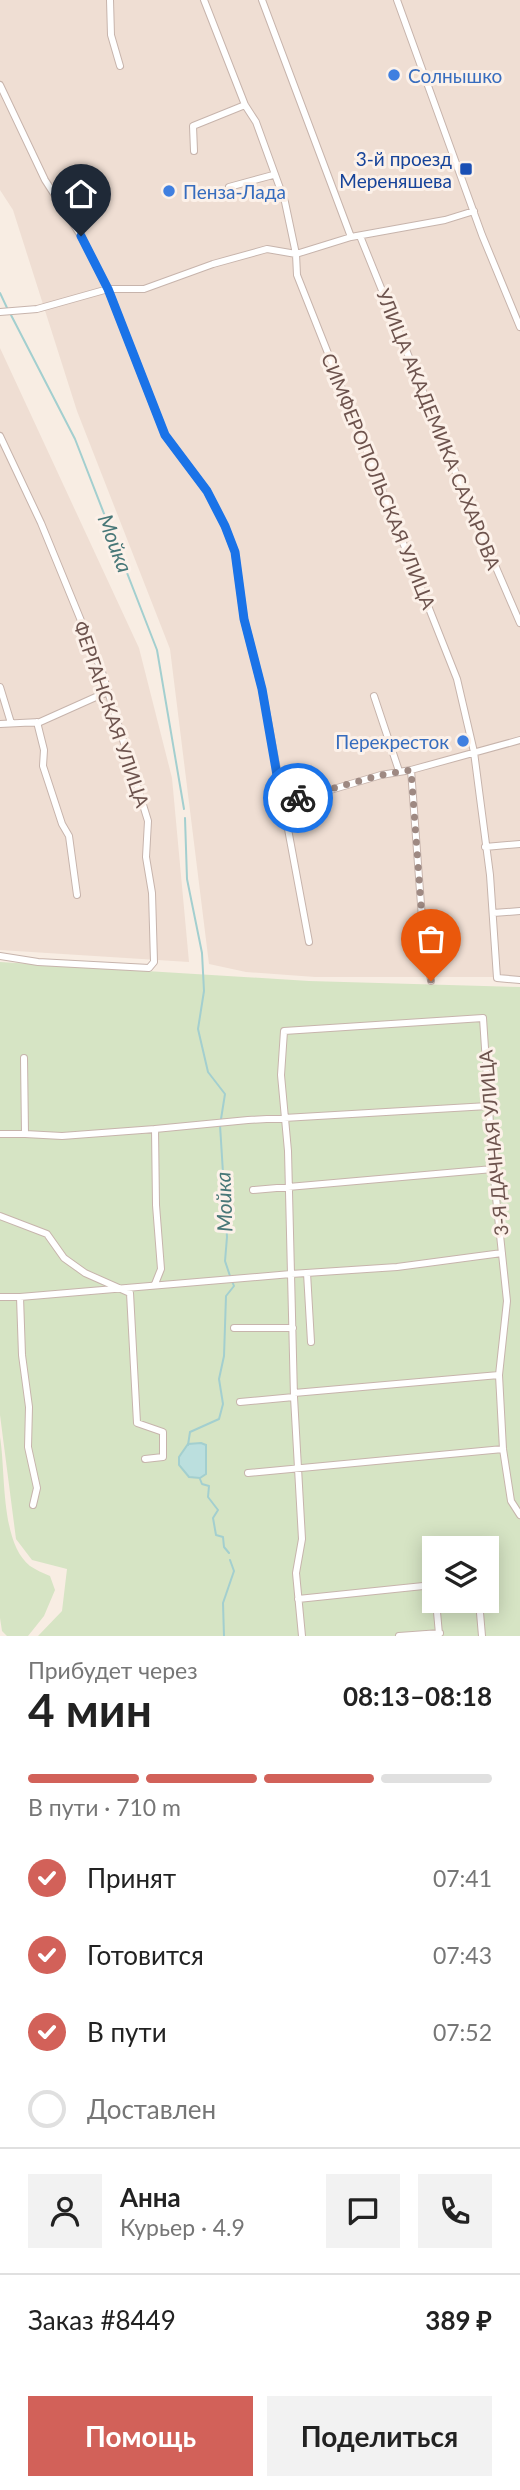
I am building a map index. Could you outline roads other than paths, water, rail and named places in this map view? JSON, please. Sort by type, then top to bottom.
[{"type":"street","points":[[110,0],[111,35],[120,66]]},
{"type":"street","name":"СИМФЕРОПОЛЬСКАЯ УЛИЦА","points":[[204,0],[245,105],[256,122],[285,202],[296,254],[297,275],[457,679],[474,752],[498,978],[520,980]]},
{"type":"street","points":[[262,0],[351,237]]},
{"type":"street","points":[[397,0],[474,211],[520,327]]},
{"type":"street","points":[[0,85],[45,180],[81,236],[108,289],[165,435],[207,491],[235,552],[244,619],[262,689],[309,942]]},
{"type":"street","points":[[194,151],[194,127],[245,105]]},
{"type":"street","points":[[229,187],[273,174]]},
{"type":"street","points":[[0,312],[37,309],[108,289],[144,289],[267,248],[296,254],[351,237],[445,220],[474,211]]},
{"type":"street","name":"УЛИЦА АКАДЕМИКА САХАРОВА","points":[[360,236],[466,498],[520,622]]},
{"type":"street","name":"ФЕРГАНСКАЯ УЛИЦА","points":[[0,436],[46,535],[102,672],[148,821],[146,857],[152,893],[153,965],[149,968],[38,962],[0,956]]},
{"type":"street","points":[[0,687],[11,723]]},
{"type":"street","points":[[0,724],[37,722],[107,692]]},
{"type":"street","points":[[374,696],[399,771]]},
{"type":"street","points":[[37,722],[44,750],[43,766],[62,824],[69,836],[77,895]]},
{"type":"street","points":[[281,798],[293,796],[300,799],[520,740]]},
{"type":"street","points":[[411,770],[422,918],[431,981]]},
{"type":"street","points":[[485,847],[520,844]]},
{"type":"street","points":[[493,913],[520,911]]},
{"type":"street","name":"3-Я ДАЧНАЯ УЛИЦА","points":[[285,1119],[281,1075],[284,1031],[483,1018],[493,1170],[507,1301],[499,1376],[503,1449],[511,1501],[520,1515]]},
{"type":"street","points":[[24,1058],[25,1134]]},
{"type":"street","points":[[0,1133],[62,1136],[248,1120],[488,1106]]},
{"type":"street","points":[[285,1119],[294,1395],[302,1539],[296,1573],[302,1636]]},
{"type":"street","points":[[155,1129],[156,1205],[161,1269],[155,1284]]},
{"type":"street","points":[[253,1190],[493,1170]]},
{"type":"street","points":[[0,1216],[47,1234],[64,1258],[75,1266],[130,1293],[137,1423],[163,1432],[163,1457],[145,1459]]},
{"type":"street","points":[[0,1297],[397,1267],[502,1253]]},
{"type":"street","points":[[307,1273],[311,1342]]},
{"type":"street","points":[[20,1297],[22,1355],[29,1407],[28,1447],[37,1488],[33,1504]]},
{"type":"street","points":[[234,1328],[292,1328]]},
{"type":"street","points":[[240,1402],[499,1376]]},
{"type":"street","points":[[248,1473],[503,1449]]},
{"type":"street","points":[[299,1599],[422,1585]]},
{"type":"street","points":[[399,1636],[439,1634],[437,1613]]},
{"type":"street","points":[[481,1613],[482,1636]]},
{"type":"water","points":[[188,1444],[206,1445],[206,1474],[200,1478],[189,1477],[179,1465],[179,1457]]},
{"type":"waterway","name":"Мойка","points":[[0,293],[8,310]]},
{"type":"waterway","name":"Мойка","points":[[11,315],[75,439],[157,650],[184,809]]},
{"type":"waterway","name":"Мойка","points":[[185,818],[187,879],[202,953],[204,991],[198,1029],[208,1072],[225,1094],[221,1119]]},
{"type":"waterway","name":"Мойка","points":[[220,1125],[227,1237],[225,1261],[230,1276]]},
{"type":"waterway","name":"Мойка","points":[[188,1445],[190,1432],[219,1419],[223,1404],[219,1379],[224,1356],[226,1296],[234,1286],[232,1281]]},
{"type":"waterway","name":"Мойка","points":[[200,1479],[202,1484],[209,1486],[208,1497],[218,1510],[213,1518],[216,1535],[223,1537],[224,1547],[229,1553]]},
{"type":"waterway","name":"Мойка","points":[[224,1636],[223,1603],[234,1571],[230,1560]]},
{"type":"place","name":"Солнышко","points":[[394,75]]},
{"type":"place","name":"3-й проезд Мереняшева","points":[[466,169]]},
{"type":"place","name":"Пенза-Лада","points":[[169,191]]},
{"type":"place","name":"Перекресток","points":[[463,741]]}]
